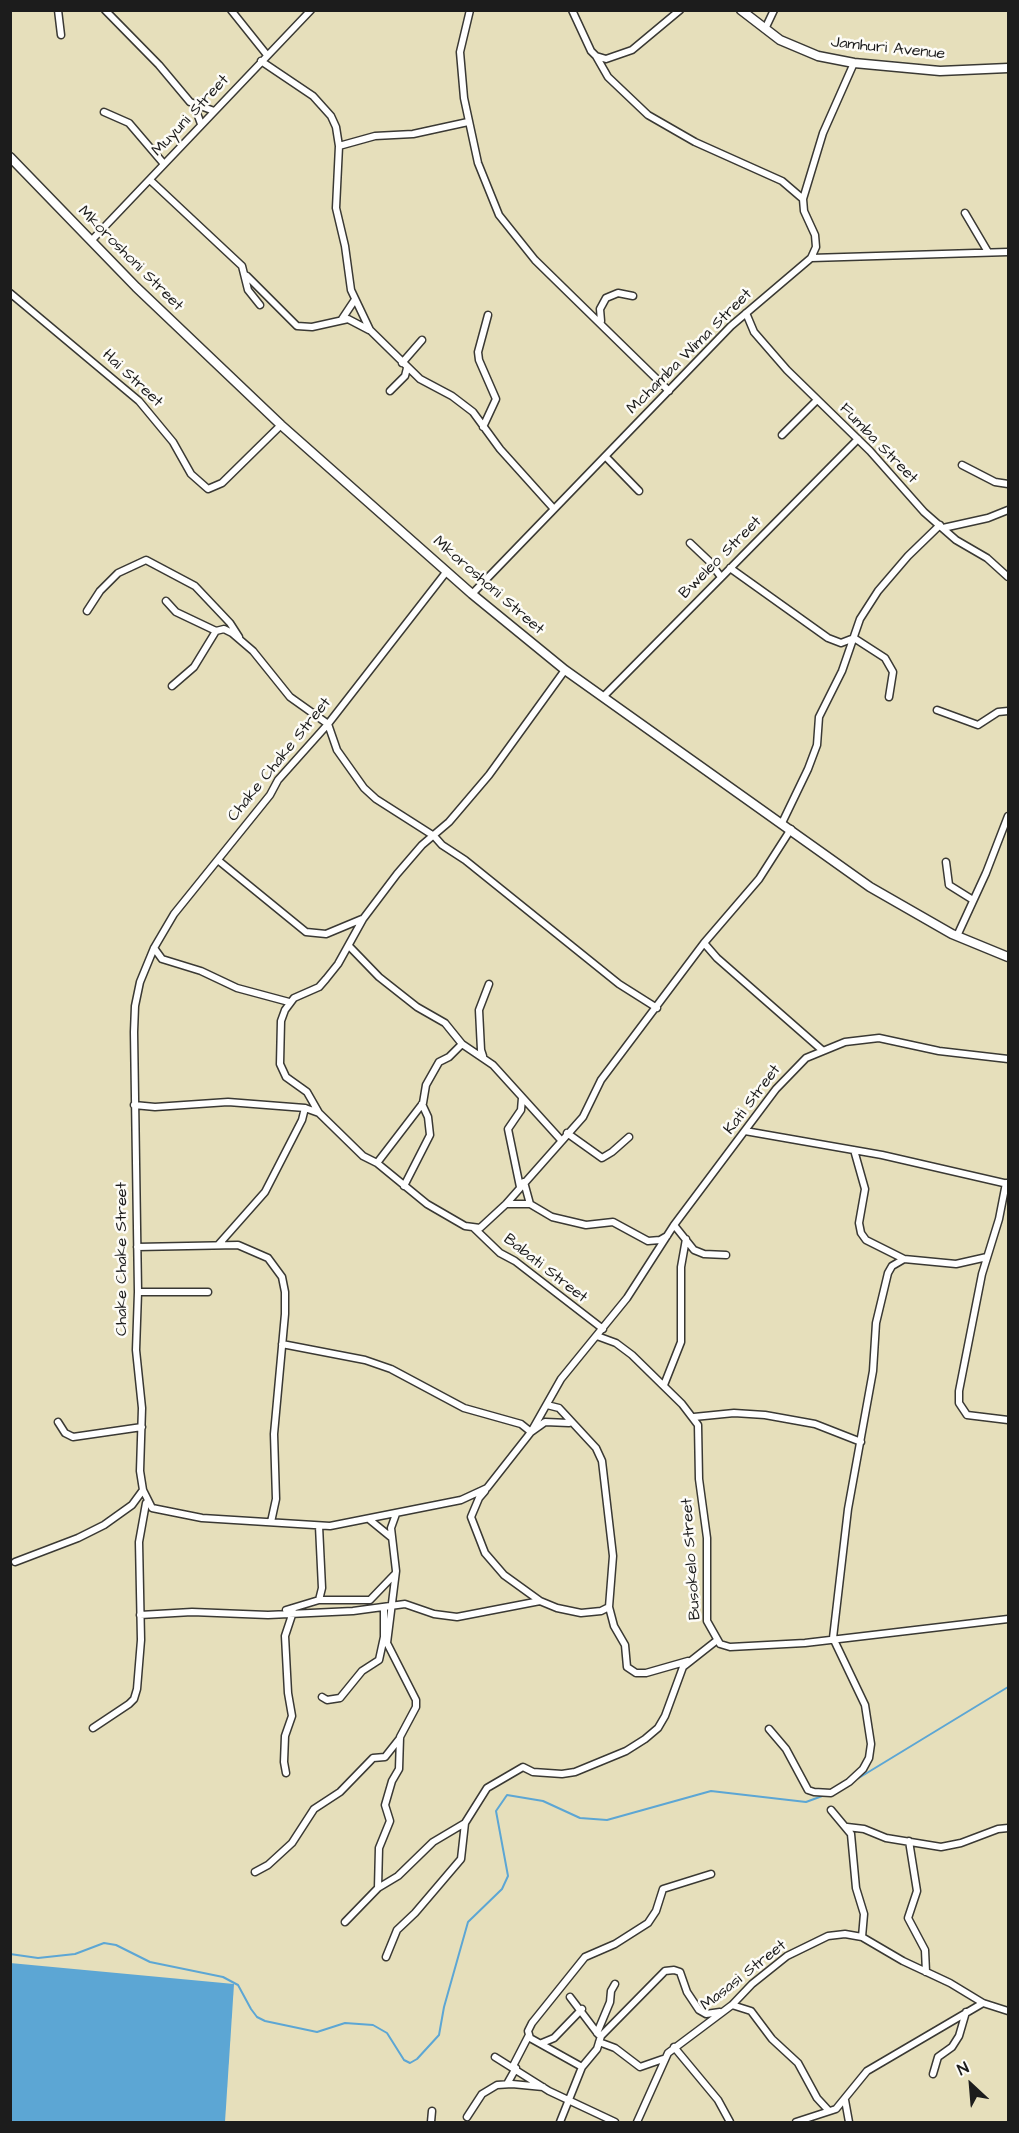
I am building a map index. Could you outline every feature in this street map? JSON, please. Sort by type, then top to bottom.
[{"type":"street","points":[[58,10],[61,35]]},
{"type":"street","points":[[105,10],[194,105],[201,124]]},
{"type":"street","points":[[231,10],[264,58],[323,106],[336,127],[339,146],[336,207],[354,301],[370,330],[414,374],[466,405],[554,509]]},
{"type":"street","name":"Muyuni Street","points":[[91,241],[311,10]]},
{"type":"street","points":[[470,10],[460,52],[468,122],[478,163],[500,215],[535,260],[601,322],[669,391]]},
{"type":"street","points":[[572,10],[583,38],[608,77],[648,115],[695,142],[773,176],[803,199]]},
{"type":"street","points":[[596,56],[615,58],[632,50],[680,10]]},
{"type":"street","name":"Jamhuri Avenue","points":[[741,10],[780,40],[818,56],[854,63],[940,71],[1008,68]]},
{"type":"street","points":[[765,29],[774,10]]},
{"type":"street","points":[[854,63],[823,133],[803,199],[804,211],[815,235],[816,247],[811,258],[866,255],[913,257],[1008,252]]},
{"type":"street","points":[[194,105],[214,111]]},
{"type":"street","points":[[104,112],[129,123],[164,164]]},
{"type":"street","points":[[339,146],[375,136],[413,134],[468,122]]},
{"type":"street","name":"Mkoroshoni Street","points":[[10,157],[151,302],[282,425],[472,594],[565,670],[870,886],[957,936],[1008,957]]},
{"type":"street","points":[[150,180],[243,266],[247,276],[248,290],[260,305]]},
{"type":"street","points":[[966,213],[988,252]]},
{"type":"street","name":"Mchamba Wima Street","points":[[472,594],[746,313],[803,268],[811,258]]},
{"type":"street","points":[[247,276],[297,326],[312,327],[342,319],[353,320],[370,330]]},
{"type":"street","name":"Hai Street","points":[[10,293],[139,401],[163,427],[199,482],[211,489],[222,483],[282,425]]},
{"type":"street","points":[[601,322],[600,309],[606,298],[618,293],[633,296]]},
{"type":"street","points":[[342,319],[354,301]]},
{"type":"street","name":"Fumba Street","points":[[746,313],[754,332],[816,401],[858,440],[924,512],[1008,577]]},
{"type":"street","points":[[483,427],[496,399],[478,360],[488,315]]},
{"type":"street","points":[[405,376],[405,366],[422,340]]},
{"type":"street","points":[[390,392],[405,376],[414,374]]},
{"type":"street","points":[[782,435],[816,401]]},
{"type":"street","name":"Bweleo Street","points":[[604,696],[858,440]]},
{"type":"street","points":[[606,457],[639,491]]},
{"type":"street","points":[[962,465],[995,482],[1008,484]]},
{"type":"street","points":[[782,823],[817,745],[819,717],[842,670],[860,619],[878,591],[918,545],[942,527],[988,518],[1008,510]]},
{"type":"street","points":[[690,543],[709,561],[721,578]]},
{"type":"street","points":[[87,611],[100,591],[118,573],[146,561],[195,586],[230,623],[239,638],[290,697],[328,724],[337,750],[364,788],[393,811],[434,836],[442,845],[465,860],[619,984],[657,1008]]},
{"type":"street","points":[[730,568],[828,638],[841,643],[854,638]]},
{"type":"street","name":"Chake Chake Street","points":[[146,1502],[140,1450],[142,1426],[136,1350],[138,1292],[134,1105],[135,1006],[140,982],[154,948],[174,914],[219,861],[270,795],[278,780],[328,724],[447,571]]},
{"type":"street","points":[[166,601],[176,612],[216,631],[224,629],[239,638]]},
{"type":"street","points":[[172,686],[194,667],[216,631]]},
{"type":"street","points":[[854,638],[880,654],[891,665],[893,672],[889,697]]},
{"type":"street","points":[[565,670],[509,749],[458,812],[406,862],[363,919],[349,946],[319,987],[289,1002],[281,1021],[280,1064],[286,1077],[308,1092],[319,1113],[363,1156],[377,1163],[427,1204],[459,1224],[474,1228],[485,1226],[583,1117],[601,1080],[704,943],[759,879],[791,829]]},
{"type":"street","points":[[937,710],[978,725],[998,712],[1008,711]]},
{"type":"street","points":[[957,936],[1005,838],[1008,816]]},
{"type":"street","points":[[219,861],[306,932],[326,934],[363,919]]},
{"type":"street","points":[[946,862],[949,885],[973,900]]},
{"type":"street","points":[[704,943],[717,958],[822,1050]]},
{"type":"street","points":[[349,946],[379,977],[407,1000],[445,1023],[462,1044],[485,1059],[561,1140]]},
{"type":"street","points":[[154,948],[162,959],[201,971],[237,988],[289,1002]]},
{"type":"street","points":[[485,1059],[481,1050],[479,1010],[489,984]]},
{"type":"street","name":"Kati Street","points":[[603,1329],[627,1298],[674,1225],[790,1071],[806,1058],[845,1042],[879,1038],[939,1051],[1008,1059]]},
{"type":"street","points":[[377,1163],[422,1104],[426,1085],[439,1062],[449,1058],[462,1044]]},
{"type":"street","points":[[522,1098],[521,1110],[508,1130],[522,1185],[530,1204]]},
{"type":"street","points":[[134,1105],[156,1107],[228,1102],[305,1108],[319,1113]]},
{"type":"street","points":[[404,1186],[430,1135],[428,1117],[422,1104]]},
{"type":"street","points":[[219,1245],[265,1192],[302,1120],[305,1108]]},
{"type":"street","points":[[745,1131],[854,1150],[1007,1183],[967,1342],[959,1403],[963,1412],[971,1418],[1008,1420]]},
{"type":"street","points":[[567,1133],[602,1158],[629,1137]]},
{"type":"street","points":[[854,1150],[865,1189],[859,1223],[861,1233],[866,1240],[904,1259],[956,1264],[987,1257]]},
{"type":"street","points":[[506,1204],[530,1204],[552,1217],[586,1226],[613,1222],[648,1241],[660,1240],[668,1235]]},
{"type":"street","points":[[674,1225],[694,1250],[704,1254],[726,1255]]},
{"type":"street","name":"Babati Street","points":[[474,1228],[500,1253],[515,1261],[603,1329]]},
{"type":"street","points":[[664,1385],[681,1342],[681,1267],[686,1239]]},
{"type":"street","points":[[137,1247],[238,1245],[253,1249],[275,1265],[285,1292],[274,1434],[276,1499],[271,1522]]},
{"type":"street","points":[[769,1729],[786,1749],[810,1791],[822,1794],[831,1793],[857,1777],[863,1769],[871,1744],[865,1704],[833,1638],[841,1560],[881,1304],[888,1273],[892,1266],[904,1259]]},
{"type":"street","points":[[138,1292],[208,1292]]},
{"type":"street","points":[[603,1329],[561,1379],[531,1432],[479,1498],[472,1513],[479,1542],[504,1575],[540,1601],[581,1613],[601,1611],[609,1607]]},
{"type":"street","points":[[597,1336],[616,1342],[664,1385],[694,1417],[734,1413],[772,1416],[815,1424],[861,1443]]},
{"type":"street","points":[[282,1344],[365,1360],[391,1369],[464,1408],[521,1424],[531,1432]]},
{"type":"street","points":[[547,1405],[559,1408],[569,1423],[596,1449],[604,1468],[613,1556],[609,1607],[614,1626],[625,1645],[627,1666],[631,1671],[653,1672],[688,1661]]},
{"type":"street","name":"Busokelo Street","points":[[694,1417],[699,1430],[699,1479],[707,1538],[707,1621],[716,1641],[730,1647],[805,1643],[1008,1618]]},
{"type":"street","points":[[58,1422],[65,1433],[73,1437],[142,1426]]},
{"type":"street","points":[[531,1432],[545,1422],[569,1423]]},
{"type":"street","points":[[146,1502],[154,1510],[202,1518],[319,1526],[370,1520],[461,1500],[487,1488]]},
{"type":"street","points":[[15,1562],[78,1538],[104,1525],[132,1505],[143,1490]]},
{"type":"street","points":[[93,1728],[134,1699],[141,1640],[139,1542],[146,1502]]},
{"type":"street","points":[[322,1697],[327,1700],[340,1698],[363,1671],[379,1660],[386,1641],[393,1605],[396,1571],[391,1528],[396,1514]]},
{"type":"street","points":[[370,1520],[392,1538]]},
{"type":"street","points":[[319,1526],[322,1588],[319,1600]]},
{"type":"street","points":[[275,1614],[319,1600],[370,1600],[390,1582],[396,1571]]},
{"type":"street","points":[[141,1615],[192,1612],[320,1613],[411,1604],[424,1611],[457,1617],[540,1601]]},
{"type":"street","points":[[255,1872],[268,1865],[292,1843],[314,1809],[340,1792],[373,1758],[385,1757],[415,1712],[416,1700],[386,1641],[384,1607]]},
{"type":"street","points":[[286,1773],[285,1736],[292,1716],[288,1693],[285,1636],[294,1612]]},
{"type":"street","points":[[386,1957],[397,1930],[415,1913],[461,1859],[465,1823],[483,1791],[518,1768],[523,1767],[542,1773],[576,1772],[626,1751],[645,1739],[658,1728],[665,1716],[681,1670],[688,1661],[716,1641]]},
{"type":"street","points":[[378,1888],[380,1848],[390,1821],[385,1805],[392,1781],[399,1769],[400,1737]]},
{"type":"street","points":[[831,1810],[848,1827],[854,1848],[856,1888],[864,1914],[862,1937]]},
{"type":"street","points":[[345,1922],[378,1888],[398,1876],[433,1842],[465,1823]]},
{"type":"street","points":[[848,1827],[933,1846],[950,1846],[998,1829],[1008,1828]]},
{"type":"street","points":[[909,1841],[917,1891],[909,1908],[908,1918],[925,1950],[926,1972]]},
{"type":"street","points":[[507,2084],[529,2036],[532,2023],[585,1957],[622,1940],[648,1923],[654,1915],[663,1889],[711,1874]]},
{"type":"street","name":"Masasi Street","points":[[637,2122],[663,2059],[674,2047],[732,2005],[752,1984],[792,1953],[828,1936],[845,1934],[862,1937],[950,1983],[982,2003],[1008,2011]]},
{"type":"street","points":[[599,2038],[646,1993],[661,1974],[670,1970],[680,1972],[687,1992],[699,2010],[706,2014],[721,2012]]},
{"type":"street","points":[[560,2122],[582,2067],[599,2038],[610,2002],[610,1991],[615,1984]]},
{"type":"street","points":[[570,1997],[582,2009],[599,2038],[640,2067],[663,2059]]},
{"type":"street","points":[[796,2122],[829,2111],[845,2100],[867,2071],[982,2003]]},
{"type":"street","points":[[732,2005],[751,2011],[772,2039],[798,2063],[817,2098],[829,2111]]},
{"type":"street","points":[[542,2043],[554,2038],[582,2009]]},
{"type":"street","points":[[933,2074],[938,2057],[952,2047],[959,2036],[966,2011]]},
{"type":"street","points":[[529,2036],[582,2067]]},
{"type":"street","points":[[674,2047],[718,2100],[730,2122]]},
{"type":"street","points":[[495,2057],[568,2101],[615,2122]]},
{"type":"street","points":[[467,2117],[482,2094],[497,2085],[544,2087]]},
{"type":"street","points":[[845,2100],[849,2122]]},
{"type":"street","points":[[431,2122],[432,2111]]},
{"type":"water","points":[[10,1963],[234,1984],[225,2122],[11,2122]]},
{"type":"waterway","points":[[857,1779],[1008,1687]]},
{"type":"waterway","points":[[10,1954],[38,1958],[75,1954],[104,1943],[116,1945],[150,1962],[223,1977],[238,1985],[251,2009],[257,2017],[265,2021],[317,2032],[345,2023],[373,2025],[387,2033],[404,2060],[410,2063],[417,2059],[439,2035],[444,2007],[468,1922],[502,1889],[508,1876],[496,1811],[507,1795],[543,1801],[580,1818],[607,1820],[711,1791],[806,1802],[825,1795]]}]
